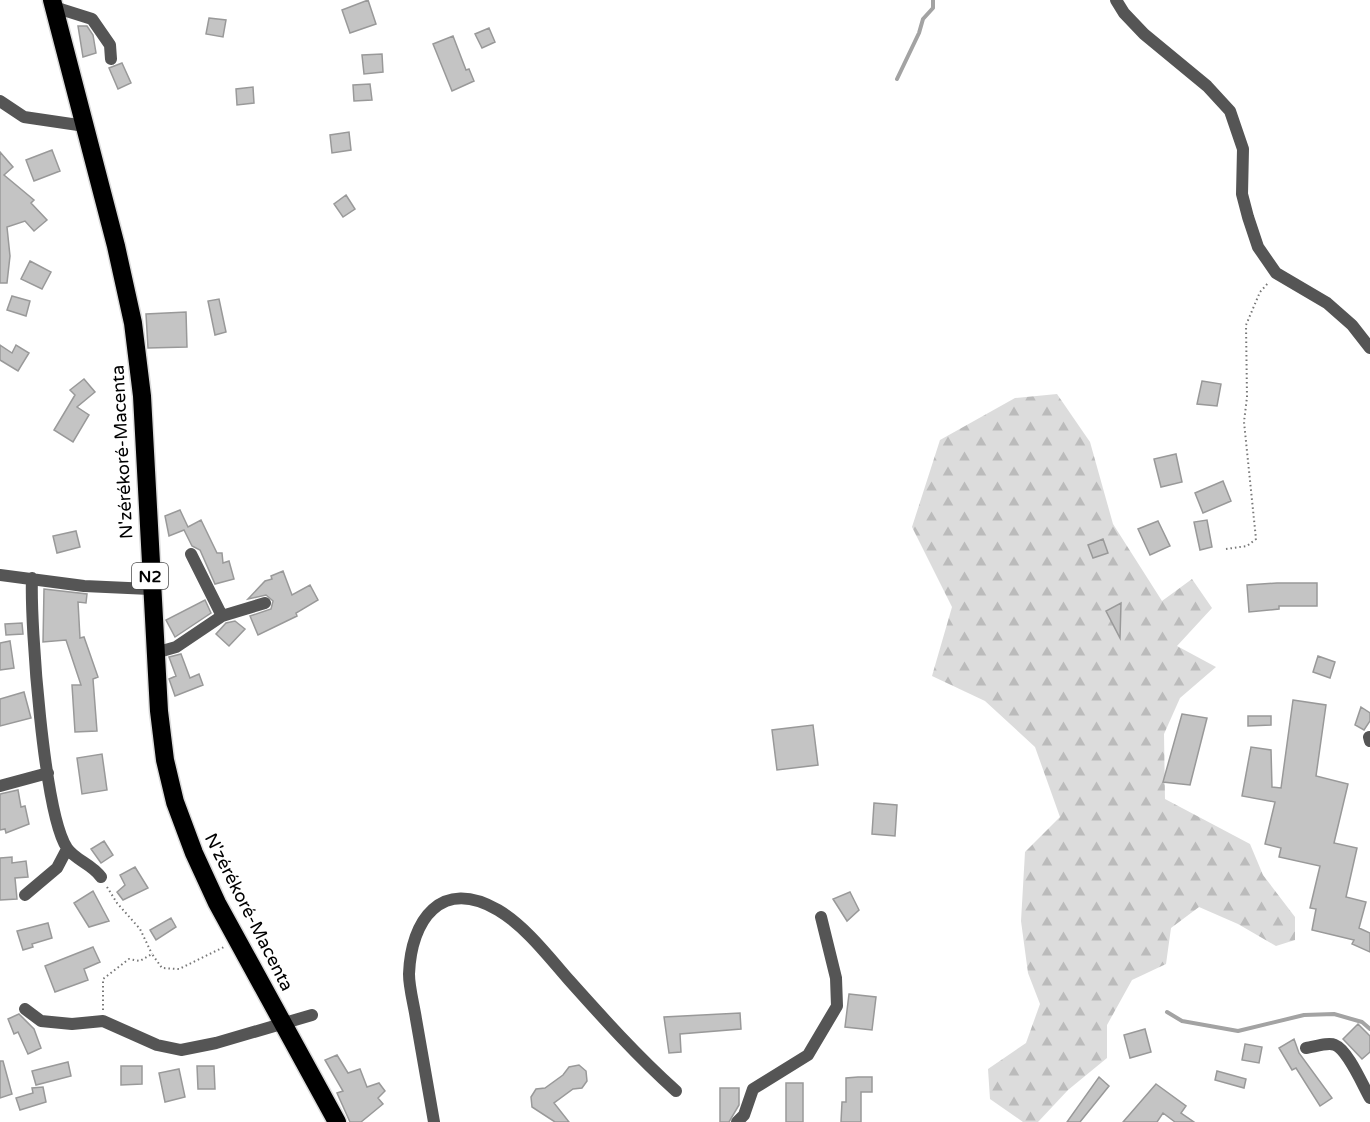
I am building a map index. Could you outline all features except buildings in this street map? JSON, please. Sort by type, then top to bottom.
[{"type":"highway","name":"N'zérékoré-Macenta","points":[[53,4],[133,322],[142,396],[155,653],[165,760],[175,802],[194,853],[237,940],[336,1122]]},
{"type":"street","points":[[1116,0],[1124,13],[1144,34],[1207,86],[1230,111],[1243,149],[1242,194],[1248,217],[1258,247],[1276,273],[1327,303],[1352,325],[1370,348]]},
{"type":"street","points":[[53,4],[92,19],[110,45],[111,59]]},
{"type":"street","points":[[0,101],[24,117],[85,126]]},
{"type":"street","points":[[191,554],[222,616]]},
{"type":"street","points":[[0,575],[84,586],[150,589]]},
{"type":"street","points":[[32,578],[30,606],[54,810],[67,849],[95,868],[101,877]]},
{"type":"street","points":[[155,653],[176,647],[222,616],[265,603]]},
{"type":"street","points":[[0,786],[48,773]]},
{"type":"street","points":[[25,895],[57,868],[67,849]]},
{"type":"street","points":[[434,1122],[409,975],[415,935],[422,918],[436,906],[452,900],[476,900],[499,910],[535,942],[639,1058],[676,1091]]},
{"type":"street","points":[[736,1122],[744,1115],[753,1089],[808,1055],[837,1006],[836,978],[821,917]]},
{"type":"street","points":[[25,1009],[41,1021],[72,1024],[103,1021],[157,1046],[181,1050],[216,1043],[312,1015]]},
{"type":"street","points":[[1306,1048],[1334,1044],[1338,1047],[1351,1062],[1370,1098]]},
{"type":"path","points":[[1226,549],[1247,546],[1256,539],[1244,422],[1247,397],[1246,325],[1260,292],[1276,273]]},
{"type":"path","points":[[101,877],[117,903],[140,929],[152,954],[162,968],[179,969],[237,940]]},
{"type":"path","points":[[103,1021],[103,978],[129,959],[140,961],[152,954]]},
{"type":"green space","points":[[1057,394],[1090,442],[1113,524],[1162,601],[1192,579],[1212,608],[1177,646],[1216,667],[1180,698],[1164,734],[1165,799],[1250,844],[1263,875],[1295,917],[1295,940],[1276,946],[1238,924],[1199,907],[1171,928],[1166,964],[1132,980],[1107,1025],[1107,1058],[1068,1090],[1038,1122],[1023,1122],[990,1099],[988,1069],[1026,1043],[1040,1004],[1028,973],[1021,921],[1025,852],[1060,817],[1035,747],[985,701],[932,676],[952,607],[912,527],[940,440],[1015,398]]},
{"type":"waterway","points":[[897,79],[919,33],[923,19],[933,8],[933,0]]},
{"type":"waterway","points":[[1167,1012],[1182,1021],[1238,1031],[1304,1015],[1334,1014],[1362,1022],[1370,1029]]}]
